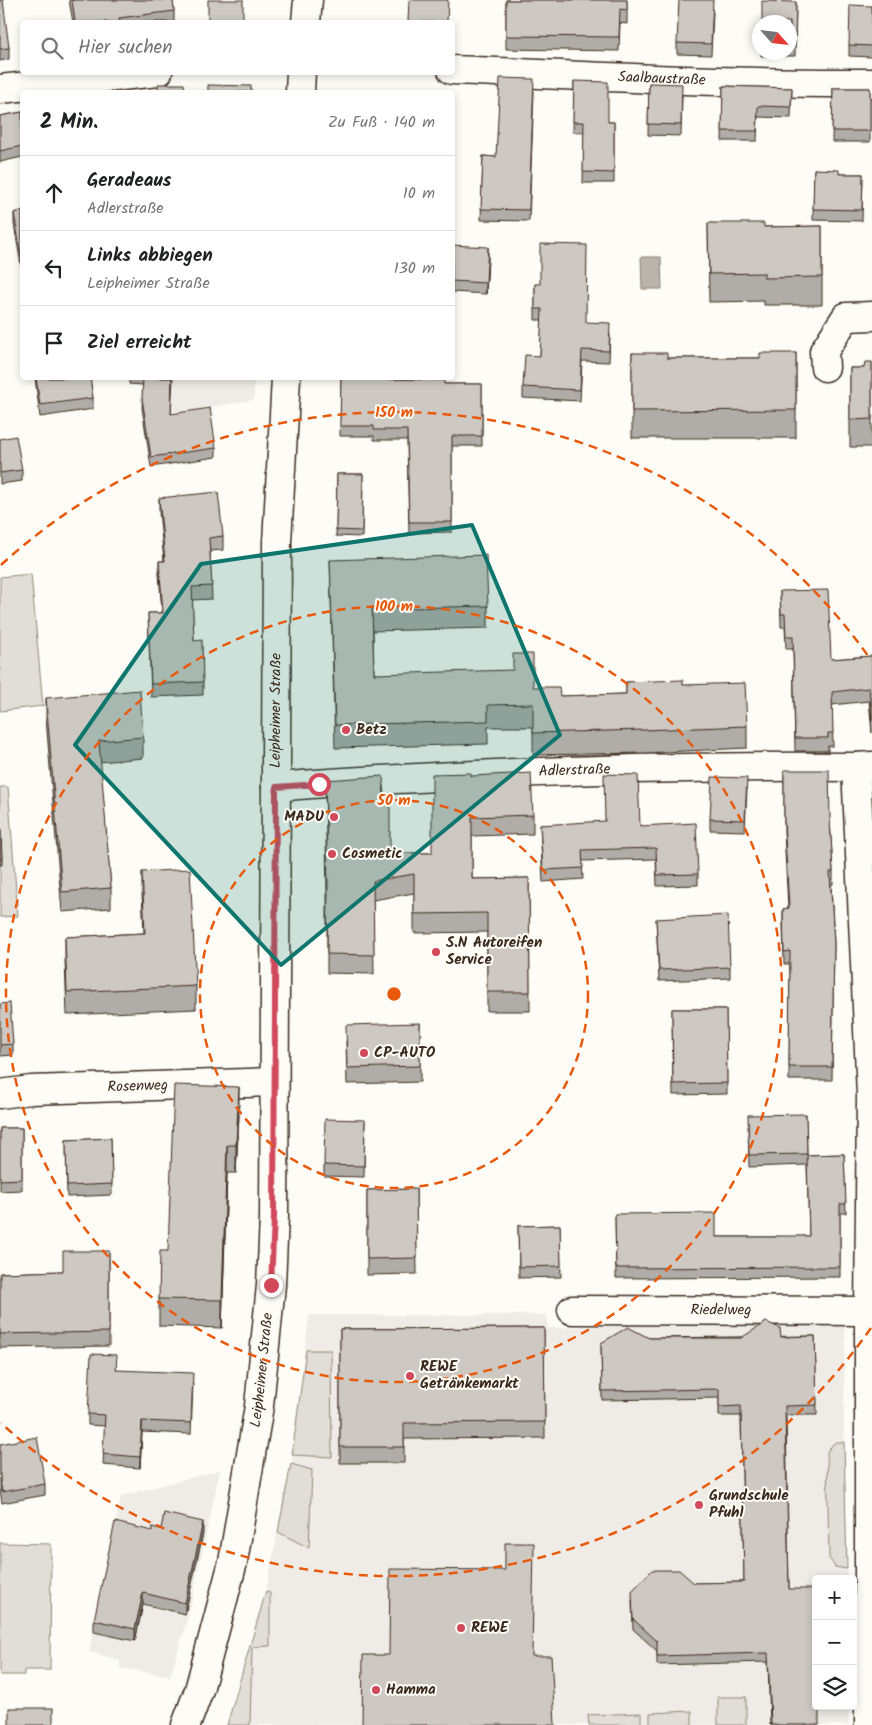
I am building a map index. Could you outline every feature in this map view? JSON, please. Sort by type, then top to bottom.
[{"type":"street","points":[[306,20],[308,0]]},
{"type":"street","name":"Saalbaustraße","points":[[455,70],[668,80],[872,83]]},
{"type":"street","points":[[0,89],[130,75]]},
{"type":"street","points":[[300,90],[301,75]]},
{"type":"street","points":[[825,367],[824,351],[846,317],[872,316]]},
{"type":"street","name":"Leipheimer Straße","points":[[186,1725],[199,1690],[233,1562],[259,1406],[271,1285],[274,1217],[277,542],[286,380]]},
{"type":"street","name":"Adlerstraße","points":[[276,787],[478,774],[752,766],[864,767]]},
{"type":"street","points":[[864,767],[871,1095],[869,1311],[870,1725]]},
{"type":"street","name":"Rosenweg","points":[[0,1094],[31,1090],[274,1082]]},
{"type":"street","name":"Riedelweg","points":[[572,1310],[869,1311]]},
{"type":"highlighted area","points":[[472,525],[560,735],[281,965],[75,745],[201,564]]},
{"type":"shaded area","points":[[641,257],[661,257],[662,289],[642,289]]},
{"type":"shaded area","points":[[129,380],[254,380],[254,400],[171,413],[143,385],[129,384]]},
{"type":"shaded area","points":[[31,574],[43,706],[0,711],[0,577]]},
{"type":"shaded area","points":[[0,787],[8,787],[18,916],[0,917]]},
{"type":"shaded area","points":[[309,1315],[547,1315],[548,1328],[845,1320],[844,1442],[847,1575],[812,1575],[812,1710],[849,1710],[849,1725],[227,1725],[266,1591],[291,1464]]},
{"type":"shaded area","points":[[306,1350],[331,1350],[332,1457],[292,1455]]},
{"type":"shaded area","points":[[836,1442],[844,1442],[847,1569],[835,1567],[829,1558],[827,1452]]},
{"type":"shaded area","points":[[291,1464],[312,1470],[309,1548],[278,1532]]},
{"type":"shaded area","points":[[220,1470],[188,1618],[170,1676],[120,1668],[120,1660],[89,1652],[121,1496]]},
{"type":"shaded area","points":[[0,1543],[51,1544],[50,1670],[24,1670],[24,1675],[0,1675]]},
{"type":"shaded area","points":[[266,1591],[270,1593],[270,1646],[252,1647],[250,1725],[227,1725]]},
{"type":"shaded area","points":[[718,1697],[746,1697],[746,1725],[718,1725]]},
{"type":"shaded area","points":[[692,1711],[692,1725],[650,1725],[650,1713]]},
{"type":"shaded area","points":[[641,1713],[641,1725],[589,1725],[588,1715]]},
{"type":"building","points":[[0,0],[3,0],[9,48],[0,49]]},
{"type":"building","points":[[72,0],[173,0],[174,11],[119,18],[120,20],[75,20]]},
{"type":"building","points":[[208,0],[243,0],[243,20],[208,20]]},
{"type":"building","points":[[409,0],[448,0],[447,20],[408,20]]},
{"type":"building","points":[[506,0],[627,0],[627,10],[620,9],[619,37],[506,36]]},
{"type":"building","points":[[679,0],[713,0],[711,44],[677,43]]},
{"type":"building","points":[[762,1],[796,2],[796,15],[762,15]]},
{"type":"building","points":[[850,5],[872,6],[872,46],[849,45]]},
{"type":"building","points":[[500,78],[534,79],[529,210],[481,209],[483,156],[496,157]]},
{"type":"building","points":[[574,81],[608,82],[608,122],[614,122],[614,173],[583,172],[584,122],[573,122]]},
{"type":"building","points":[[649,83],[682,84],[681,125],[648,124]]},
{"type":"building","points":[[158,84],[184,84],[185,90],[158,90]]},
{"type":"building","points":[[208,85],[251,86],[251,90],[208,90]]},
{"type":"building","points":[[723,86],[792,88],[791,107],[758,106],[757,131],[722,131]]},
{"type":"building","points":[[833,88],[870,88],[870,131],[832,131]]},
{"type":"building","points":[[20,112],[20,146],[0,151],[0,116]]},
{"type":"building","points":[[814,169],[839,170],[839,174],[863,174],[862,210],[813,209]]},
{"type":"building","points":[[20,212],[20,248],[14,213]]},
{"type":"building","points":[[708,223],[764,223],[764,227],[822,226],[822,277],[764,278],[764,273],[709,274]]},
{"type":"building","points":[[540,244],[587,245],[586,322],[610,323],[609,351],[582,350],[580,390],[523,387],[525,355],[540,356],[542,309],[535,309],[535,284],[540,284]]},
{"type":"building","points":[[455,245],[488,247],[486,283],[455,281]]},
{"type":"building","points":[[632,353],[667,353],[667,358],[760,358],[760,353],[796,353],[796,410],[632,411]]},
{"type":"building","points":[[865,362],[872,362],[872,419],[850,420],[850,368],[864,368]]},
{"type":"building","points":[[36,380],[90,380],[93,398],[40,405]]},
{"type":"building","points":[[143,380],[172,380],[171,414],[210,408],[216,448],[151,457],[142,398]]},
{"type":"building","points":[[341,380],[444,380],[444,384],[482,384],[482,436],[452,436],[452,522],[409,522],[407,430],[374,430],[374,426],[340,426]]},
{"type":"building","points":[[16,436],[22,470],[0,473],[0,439]]},
{"type":"building","points":[[337,474],[363,474],[362,531],[336,530]]},
{"type":"building","points":[[218,492],[223,536],[209,538],[212,586],[192,587],[194,641],[202,640],[203,682],[151,684],[148,613],[163,613],[159,561],[165,561],[159,498]]},
{"type":"building","points":[[486,555],[488,606],[372,609],[374,674],[513,670],[513,654],[533,654],[533,687],[559,687],[560,696],[626,694],[626,682],[683,680],[683,685],[745,683],[747,726],[533,733],[533,704],[488,705],[488,721],[335,725],[330,560]]},
{"type":"building","points":[[828,590],[831,659],[872,656],[872,720],[869,688],[832,692],[833,733],[828,733],[828,738],[795,738],[793,636],[786,636],[785,614],[781,614],[780,591]]},
{"type":"building","points":[[140,690],[143,737],[99,741],[111,888],[62,892],[46,698]]},
{"type":"building","points":[[784,770],[829,770],[833,872],[830,872],[834,944],[832,1067],[789,1067],[790,951],[784,952],[783,909],[789,908],[784,820]]},
{"type":"building","points":[[471,773],[471,776],[531,773],[533,815],[472,817],[472,879],[529,878],[530,992],[487,992],[487,913],[414,914],[414,874],[373,881],[374,955],[327,954],[328,886],[325,780],[383,776],[384,798],[390,797],[390,853],[432,853],[432,774]]},
{"type":"building","points":[[604,774],[638,775],[640,826],[696,823],[698,874],[657,875],[656,848],[582,850],[583,868],[543,870],[540,825],[605,821]]},
{"type":"building","points":[[712,777],[747,778],[745,820],[710,819]]},
{"type":"building","points":[[1,828],[2,859],[0,859]]},
{"type":"building","points":[[190,869],[196,986],[67,992],[65,937],[145,933],[142,872]]},
{"type":"building","points":[[728,915],[730,967],[659,970],[656,919]]},
{"type":"building","points":[[10,1003],[13,1044],[0,1045],[0,1004]]},
{"type":"building","points":[[672,1009],[726,1009],[727,1083],[673,1084]]},
{"type":"building","points":[[420,1023],[420,1066],[347,1068],[346,1025]]},
{"type":"building","points":[[174,1085],[239,1087],[236,1145],[227,1145],[222,1300],[159,1299],[160,1251],[168,1251]]},
{"type":"building","points":[[806,1114],[807,1154],[749,1155],[748,1115]]},
{"type":"building","points":[[325,1119],[365,1120],[364,1166],[324,1165]]},
{"type":"building","points":[[0,1128],[22,1128],[22,1179],[0,1180]]},
{"type":"building","points":[[111,1138],[112,1184],[67,1186],[66,1140]]},
{"type":"building","points":[[844,1154],[846,1204],[840,1204],[840,1267],[616,1268],[615,1214],[716,1213],[716,1237],[809,1236],[807,1155]]},
{"type":"building","points":[[416,1189],[417,1258],[367,1259],[367,1190]]},
{"type":"building","points":[[560,1225],[561,1266],[519,1267],[518,1226]]},
{"type":"building","points":[[63,1251],[109,1251],[109,1332],[0,1334],[0,1273],[63,1271]]},
{"type":"building","points":[[766,1322],[780,1328],[781,1337],[815,1336],[817,1405],[785,1406],[789,1589],[812,1589],[812,1710],[819,1710],[819,1725],[771,1725],[768,1653],[657,1656],[657,1641],[633,1619],[632,1591],[652,1570],[679,1570],[694,1583],[744,1582],[741,1406],[719,1407],[719,1389],[602,1391],[601,1343],[628,1327],[649,1338],[741,1338]]},
{"type":"building","points":[[544,1328],[545,1422],[404,1423],[404,1447],[340,1447],[340,1329]]},
{"type":"building","points":[[91,1354],[117,1355],[116,1370],[193,1373],[191,1423],[142,1421],[140,1457],[103,1454],[105,1415],[88,1414]]},
{"type":"building","points":[[37,1437],[45,1484],[2,1492],[0,1444]]},
{"type":"building","points":[[164,1513],[203,1522],[185,1603],[143,1593],[135,1629],[94,1620],[115,1522],[152,1531],[152,1527],[161,1529]]},
{"type":"building","name":"REWE","points":[[505,1543],[534,1543],[532,1656],[551,1656],[555,1725],[362,1725],[363,1655],[389,1655],[390,1569],[505,1570]]},
{"type":"building","points":[[9,1708],[53,1708],[53,1725],[9,1725]]},
{"type":"place","name":"Betz","points":[[346,730]]},
{"type":"place","name":"MADU","points":[[334,817]]},
{"type":"place","name":"Cosmetic","points":[[332,854]]},
{"type":"place","name":"S.N Autoreifen Service","points":[[436,952]]},
{"type":"place","name":"CP-AUTO","points":[[364,1053]]},
{"type":"place","name":"REWE Getränkemarkt","points":[[410,1376]]},
{"type":"place","name":"Grundschule Pfuhl","points":[[699,1505]]},
{"type":"place","name":"REWE","points":[[461,1628]]},
{"type":"place","name":"Hamma","points":[[376,1690]]},
{"type":"route","points":[[271,1285],[274,1217],[276,787],[319,784]]}]
